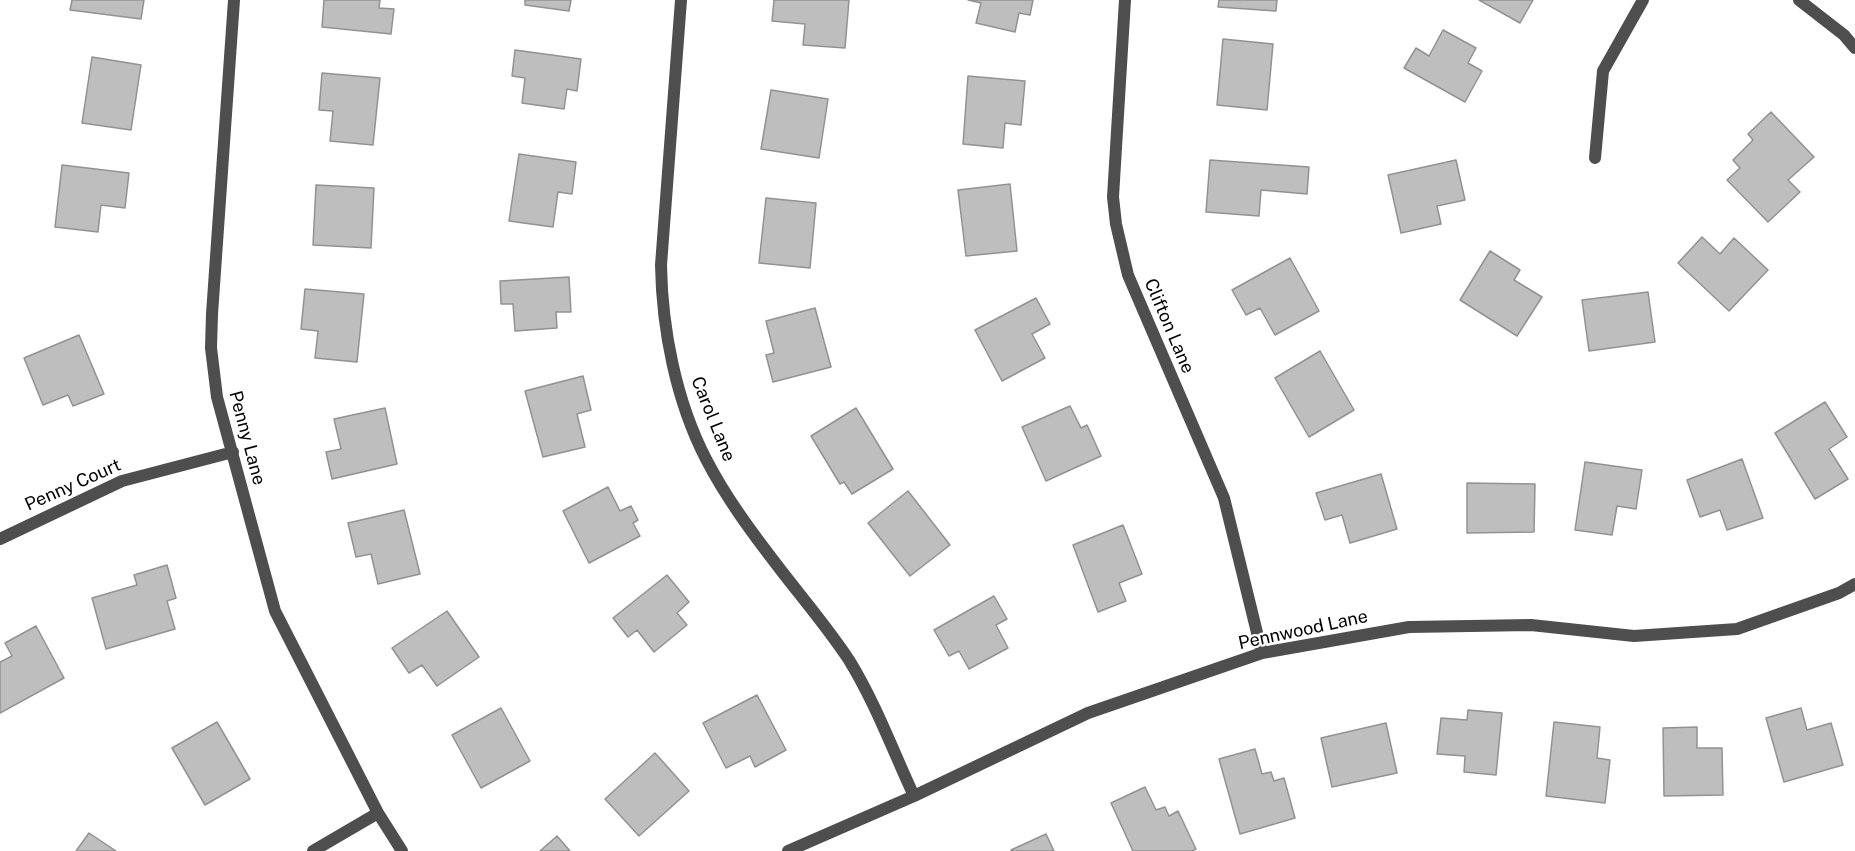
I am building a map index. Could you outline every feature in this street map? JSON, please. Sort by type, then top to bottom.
[{"type":"street","name":"Penny Lane","points":[[234,0],[212,314],[211,348],[217,397],[275,611],[378,813],[402,851]]},
{"type":"street","name":"Carol Lane","points":[[681,0],[661,265],[666,331],[678,383],[694,432],[719,482],[772,558],[849,660],[914,796]]},
{"type":"street","name":"Clifton Lane","points":[[1125,0],[1113,197],[1116,224],[1128,275],[1224,498],[1262,653]]},
{"type":"street","points":[[1595,158],[1603,71],[1643,0]]},
{"type":"street","points":[[1798,0],[1844,35],[1855,48]]},
{"type":"street","name":"Penny Court","points":[[0,539],[122,481],[233,452]]},
{"type":"street","name":"Pennwood Lane","points":[[788,851],[914,796],[1088,713],[1262,653],[1410,627],[1531,625],[1634,636],[1737,629],[1839,593],[1855,584]]},
{"type":"street","points":[[313,851],[378,813]]},
{"type":"building","points":[[72,0],[144,0],[141,19],[70,10]]},
{"type":"building","points":[[324,0],[380,0],[379,8],[394,9],[391,34],[322,27]]},
{"type":"building","points":[[525,0],[571,0],[569,11],[525,5]]},
{"type":"building","points":[[774,0],[849,0],[845,48],[803,45],[805,24],[772,21]]},
{"type":"building","points":[[968,0],[1033,0],[1030,15],[1019,13],[1015,32],[976,23],[981,3]]},
{"type":"building","points":[[1219,0],[1277,0],[1276,11],[1218,7]]},
{"type":"building","points":[[1479,0],[1533,0],[1520,23]]},
{"type":"building","points":[[1443,30],[1476,48],[1468,63],[1482,71],[1465,102],[1404,68],[1416,48],[1429,56]]},
{"type":"building","points":[[1223,39],[1273,44],[1267,110],[1217,105]]},
{"type":"building","points":[[515,50],[581,59],[577,91],[567,89],[564,109],[522,103],[525,78],[512,76]]},
{"type":"building","points":[[92,57],[141,65],[131,130],[82,123]]},
{"type":"building","points":[[322,73],[380,78],[373,145],[330,141],[333,111],[319,110]]},
{"type":"building","points":[[968,76],[1025,81],[1021,125],[1005,123],[1003,148],[963,144]]},
{"type":"building","points":[[771,90],[828,99],[819,158],[761,149]]},
{"type":"building","points":[[1771,112],[1814,157],[1788,180],[1800,192],[1768,222],[1727,180],[1740,168],[1733,160],[1753,140],[1748,134]]},
{"type":"building","points":[[519,154],[576,162],[572,194],[558,192],[553,227],[509,221]]},
{"type":"building","points":[[1210,160],[1309,167],[1307,194],[1261,190],[1259,216],[1206,212]]},
{"type":"building","points":[[1456,160],[1465,200],[1437,206],[1441,224],[1401,233],[1388,175]]},
{"type":"building","points":[[62,165],[129,173],[125,208],[101,205],[98,232],[55,227]]},
{"type":"building","points":[[1010,184],[1017,251],[966,256],[958,190]]},
{"type":"building","points":[[316,185],[374,188],[371,248],[313,245]]},
{"type":"building","points":[[766,198],[816,203],[810,268],[759,263]]},
{"type":"building","points":[[1702,237],[1720,254],[1734,238],[1768,270],[1729,311],[1678,263]]},
{"type":"building","points":[[1490,251],[1520,270],[1514,280],[1542,297],[1517,336],[1460,300]]},
{"type":"building","points":[[1290,258],[1319,311],[1275,335],[1260,308],[1246,315],[1232,290]]},
{"type":"building","points":[[569,277],[571,312],[556,312],[557,328],[515,331],[513,304],[501,304],[500,281]]},
{"type":"building","points":[[305,289],[364,294],[357,362],[315,358],[318,331],[301,329]]},
{"type":"building","points":[[1648,292],[1655,342],[1589,351],[1582,300]]},
{"type":"building","points":[[1036,298],[1050,324],[1032,334],[1045,358],[1002,381],[975,330]]},
{"type":"building","points":[[815,308],[831,367],[773,382],[766,355],[774,353],[766,321]]},
{"type":"building","points":[[79,335],[104,394],[73,406],[68,395],[43,405],[24,358]]},
{"type":"building","points":[[1320,351],[1354,410],[1309,437],[1275,378]]},
{"type":"building","points":[[583,376],[591,410],[577,414],[585,447],[543,457],[525,391]]},
{"type":"building","points":[[1825,402],[1847,437],[1829,449],[1848,479],[1815,499],[1775,433]]},
{"type":"building","points":[[1070,406],[1081,428],[1087,425],[1101,456],[1046,481],[1022,427]]},
{"type":"building","points":[[385,408],[397,464],[332,479],[326,452],[341,449],[334,419]]},
{"type":"building","points":[[856,408],[893,469],[852,494],[844,482],[840,484],[811,436]]},
{"type":"building","points":[[1742,459],[1763,518],[1727,530],[1720,510],[1700,517],[1687,480]]},
{"type":"building","points":[[1585,462],[1642,470],[1636,509],[1617,506],[1612,535],[1575,530]]},
{"type":"building","points":[[1381,474],[1397,529],[1350,543],[1342,515],[1325,520],[1316,493]]},
{"type":"building","points":[[1467,483],[1535,484],[1534,532],[1467,533]]},
{"type":"building","points":[[608,487],[620,511],[631,506],[638,520],[633,523],[640,536],[589,563],[563,511]]},
{"type":"building","points":[[908,491],[950,545],[910,576],[868,523]]},
{"type":"building","points":[[404,510],[420,574],[378,584],[371,554],[356,557],[348,523]]},
{"type":"building","points":[[1123,525],[1142,574],[1119,583],[1126,601],[1098,612],[1073,545]]},
{"type":"building","points":[[167,565],[176,598],[167,601],[175,629],[106,649],[92,598],[137,585],[134,575]]},
{"type":"building","points":[[667,575],[689,602],[677,613],[687,625],[654,652],[637,630],[628,637],[613,618]]},
{"type":"building","points":[[994,596],[1007,619],[996,625],[1008,648],[969,669],[959,651],[949,656],[934,630]]},
{"type":"building","points":[[447,611],[479,657],[437,686],[422,665],[409,673],[392,648]]},
{"type":"building","points":[[36,626],[64,678],[0,713],[0,662],[12,656],[5,643]]},
{"type":"building","points":[[757,695],[786,750],[755,767],[750,756],[726,768],[703,723]]},
{"type":"building","points":[[501,708],[530,761],[481,788],[452,735]]},
{"type":"building","points":[[1801,708],[1807,730],[1831,723],[1843,765],[1784,782],[1766,718]]},
{"type":"building","points":[[1468,710],[1502,713],[1496,775],[1464,772],[1465,756],[1437,754],[1441,718],[1467,720]]},
{"type":"building","points":[[217,722],[250,779],[205,805],[172,748]]},
{"type":"building","points":[[1554,722],[1600,727],[1597,758],[1610,760],[1605,803],[1546,796]]},
{"type":"building","points":[[1386,723],[1397,773],[1332,787],[1321,738]]},
{"type":"building","points":[[1697,727],[1697,748],[1722,748],[1723,795],[1664,796],[1663,728]]},
{"type":"building","points":[[1255,749],[1262,774],[1271,772],[1274,781],[1284,778],[1295,818],[1240,834],[1219,759]]},
{"type":"building","points":[[655,753],[689,791],[639,836],[605,799]]},
{"type":"building","points":[[1145,787],[1156,810],[1165,807],[1169,816],[1178,811],[1196,849],[1192,851],[1133,851],[1111,803]]},
{"type":"building","points":[[89,833],[116,851],[76,851]]},
{"type":"building","points":[[1046,834],[1054,851],[1011,850]]},
{"type":"building","points":[[557,836],[570,851],[540,851]]}]
